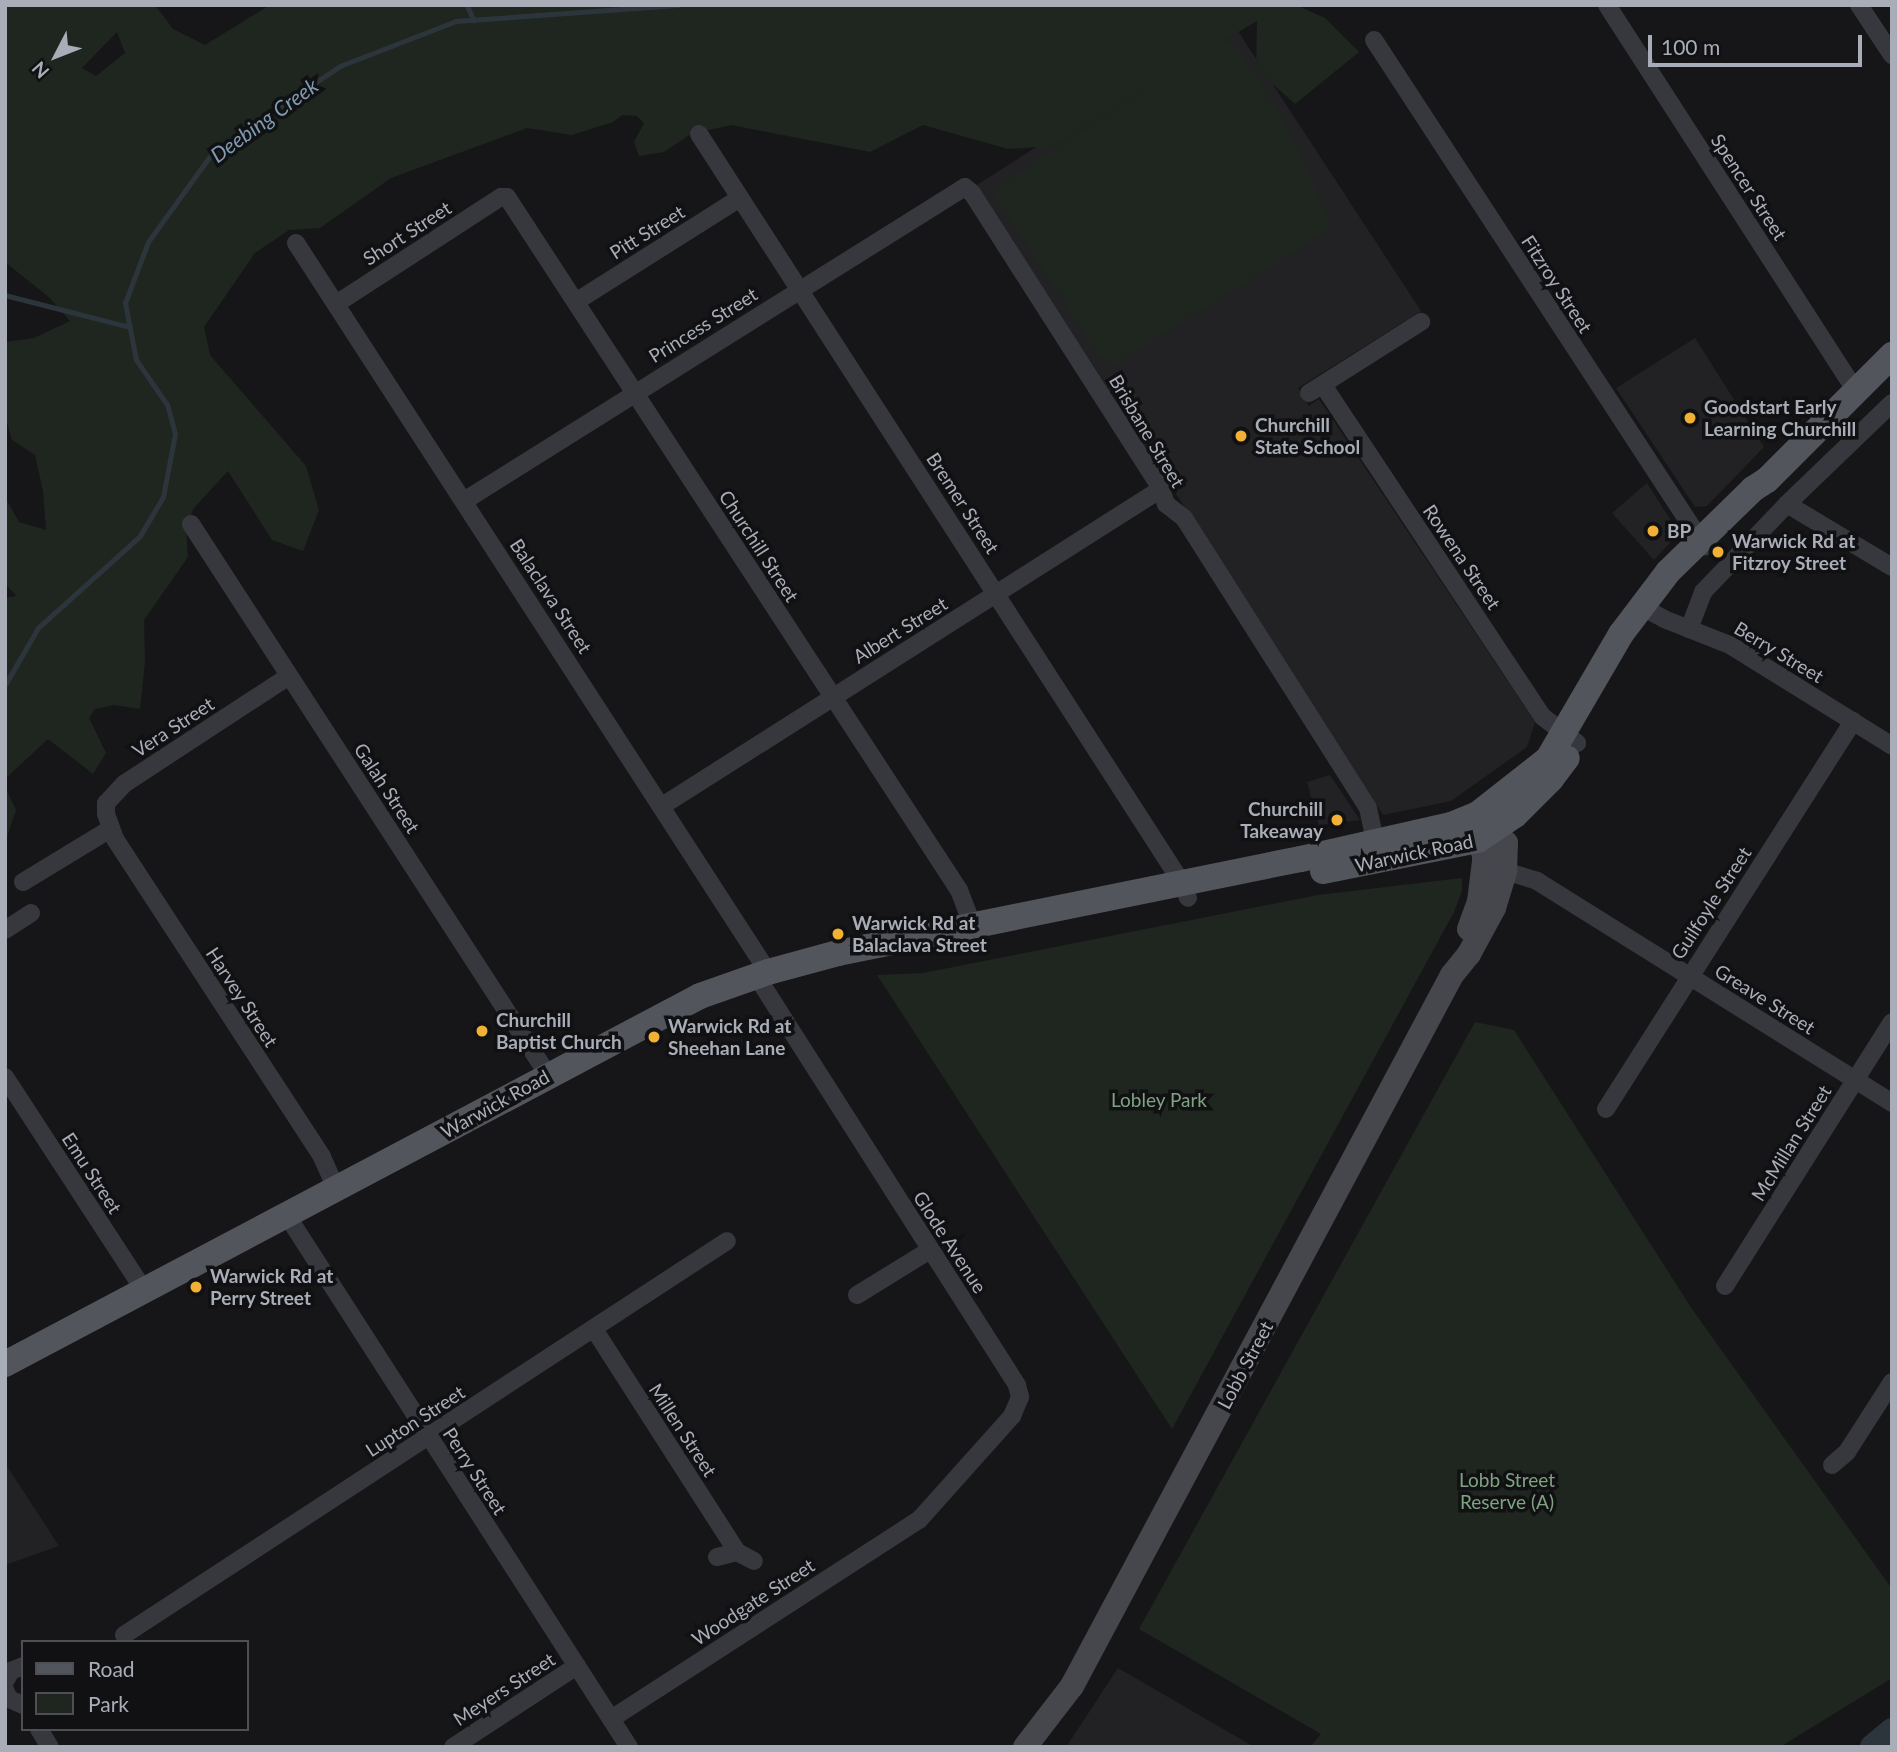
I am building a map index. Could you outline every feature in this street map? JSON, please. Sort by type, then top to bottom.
[{"type":"main road","name":"Warwick Road","points":[[5,1364],[288,1217],[548,1075],[700,996],[762,974],[838,953],[1013,919],[1112,895],[1185,890],[1484,828],[1570,739],[1646,610],[1703,544],[1761,492],[1767,480],[1892,355]]},
{"type":"main road","name":"Warwick Road","points":[[1185,890],[1451,825],[1484,828]]},
{"type":"main road","name":"Lobb Street","points":[[1452,975],[1469,954],[1494,908],[1505,871],[1506,843],[1484,828]]},
{"type":"main road","name":"Lobb Street","points":[[1025,1747],[1072,1686],[1452,975],[1479,902],[1484,828]]},
{"type":"street","name":"Spencer Street","points":[[1607,5],[1856,391]]},
{"type":"street","points":[[1859,5],[1892,55]]},
{"type":"street","name":"Fitzroy Street","points":[[1374,40],[1703,544]]},
{"type":"street","name":"Bremer Street","points":[[699,134],[1185,890]]},
{"type":"street","name":"Princess Street","points":[[464,501],[965,187]]},
{"type":"street","name":"Brisbane Street","points":[[965,187],[972,193],[1161,489],[1166,503],[1184,518],[1368,808],[1375,842]]},
{"type":"street","name":"Churchill Street","points":[[501,197],[507,197],[513,202],[831,699],[959,890],[973,926]]},
{"type":"street","name":"Short Street","points":[[336,304],[501,197]]},
{"type":"street","name":"Pitt Street","points":[[577,301],[740,198]]},
{"type":"street","name":"Balaclava Street","points":[[296,243],[662,806],[762,974]]},
{"type":"street","name":"Rowena Street","points":[[1421,322],[1316,389],[1544,717],[1570,739]]},
{"type":"street","points":[[1689,629],[1703,592],[1787,503],[1892,403]]},
{"type":"street","name":"Albert Street","points":[[662,806],[1161,489]]},
{"type":"street","points":[[1787,503],[1892,567]]},
{"type":"street","name":"Galah Street","points":[[191,524],[548,1075]]},
{"type":"street","name":"Berry Street","points":[[1646,610],[1730,645],[1892,746]]},
{"type":"street","name":"Vera Street","points":[[110,829],[106,803],[112,794],[289,676]]},
{"type":"street","name":"Guilfoyle Street","points":[[1606,1109],[1853,721]]},
{"type":"street","points":[[23,882],[110,829]]},
{"type":"street","name":"Harvey Street","points":[[110,829],[322,1157],[337,1190]]},
{"type":"street","name":"Greave Street","points":[[1505,871],[1537,881],[1892,1103]]},
{"type":"street","points":[[5,930],[31,913]]},
{"type":"street","name":"Glode Avenue","points":[[762,974],[930,1250],[1017,1385],[1020,1397],[1012,1416],[919,1520]]},
{"type":"street","name":"McMillan Street","points":[[1725,1286],[1892,1022]]},
{"type":"street","name":"Emu Street","points":[[5,1077],[145,1292]]},
{"type":"street","name":"Perry Street","points":[[288,1217],[629,1747]]},
{"type":"street","name":"Lupton Street","points":[[124,1634],[727,1241]]},
{"type":"street","points":[[857,1295],[930,1250]]},
{"type":"street","name":"Millen Street","points":[[594,1329],[737,1552],[754,1561]]},
{"type":"street","points":[[1832,1465],[1847,1452],[1892,1382]]},
{"type":"street","name":"Woodgate Street","points":[[611,1719],[919,1520]]},
{"type":"street","points":[[717,1556],[737,1552]]},
{"type":"street","points":[[5,1681],[11,1671],[21,1667]]},
{"type":"street","name":"Meyers Street","points":[[453,1747],[577,1667]]},
{"type":"street","points":[[5,1690],[14,1702],[21,1704]]},
{"type":"street","points":[[40,1731],[50,1747]]},
{"type":"shaded area","name":"Churchill State School","points":[[1232,22],[1421,311],[1298,388],[1309,406],[1319,399],[1535,722],[1527,747],[1451,801],[1383,815],[977,185]]},
{"type":"shaded area","name":"Goodstart Early Learning Churchill","points":[[1695,338],[1764,447],[1707,506],[1695,507],[1616,388]]},
{"type":"shaded area","points":[[1647,483],[1679,533],[1654,560],[1612,513]]},
{"type":"shaded area","points":[[1330,775],[1360,820],[1319,826],[1307,782]]},
{"type":"shaded area","points":[[5,1463],[59,1546],[5,1565]]},
{"type":"shaded area","points":[[1118,1668],[1251,1745],[1066,1747]]},
{"type":"green space","points":[[5,5],[155,5],[173,29],[205,45],[270,5],[1296,5],[1325,18],[1359,52],[1295,104],[1256,69],[1257,21],[1223,41],[1235,45],[1285,121],[1333,228],[1116,364],[1109,363],[1097,354],[994,195],[1002,183],[1146,89],[1053,146],[1008,149],[923,125],[870,152],[731,125],[691,134],[664,152],[639,156],[634,142],[644,123],[637,116],[622,115],[613,122],[572,135],[527,128],[391,178],[320,228],[289,230],[255,253],[204,327],[210,355],[306,466],[319,510],[303,551],[272,540],[228,471],[194,508],[186,526],[188,557],[144,620],[145,662],[140,709],[114,705],[95,709],[89,718],[106,753],[93,774],[48,739],[5,779],[5,598],[17,596],[5,584],[5,497],[19,522],[46,530],[43,491],[35,455],[12,440],[5,416],[5,342],[34,338],[70,321],[50,298],[5,262]],"holes":[[[117,32],[125,53],[96,76],[82,68]]]},
{"type":"green space","points":[[5,787],[16,810],[5,843]]},
{"type":"green space","name":"Lobley Park","points":[[1462,878],[1462,891],[1454,912],[1172,1429],[877,975],[923,973],[1318,895]]},
{"type":"green space","name":"Lobb Street Reserve (A)","points":[[1475,1022],[1514,1030],[1692,1309],[1892,1589],[1892,1678],[1780,1747],[1310,1747],[1321,1734],[1139,1629]]},
{"type":"waterway","points":[[467,5],[474,20]]},
{"type":"waterway","name":"Deebing Creek","points":[[5,685],[38,628],[140,536],[163,497],[175,434],[167,405],[136,360],[125,303],[148,242],[213,152],[340,66],[456,21],[677,5]]},
{"type":"waterway","points":[[5,295],[130,327]]},
{"type":"waterway","points":[[1873,1747],[1892,1731]]},
{"type":"place","name":"Goodstart Early Learning Churchill","points":[[1690,418]]},
{"type":"place","name":"Churchill State School","points":[[1241,436]]},
{"type":"place","name":"BP","points":[[1653,531]]},
{"type":"place","name":"Warwick Rd at Fitzroy Street","points":[[1718,552]]},
{"type":"place","name":"Churchill Takeaway","points":[[1337,820]]},
{"type":"place","name":"Warwick Rd at Balaclava Street","points":[[838,934]]},
{"type":"place","name":"Churchill Baptist Church","points":[[482,1031]]},
{"type":"place","name":"Warwick Rd at Sheehan Lane","points":[[654,1037]]},
{"type":"place","name":"Warwick Rd at Perry Street","points":[[196,1287]]}]
